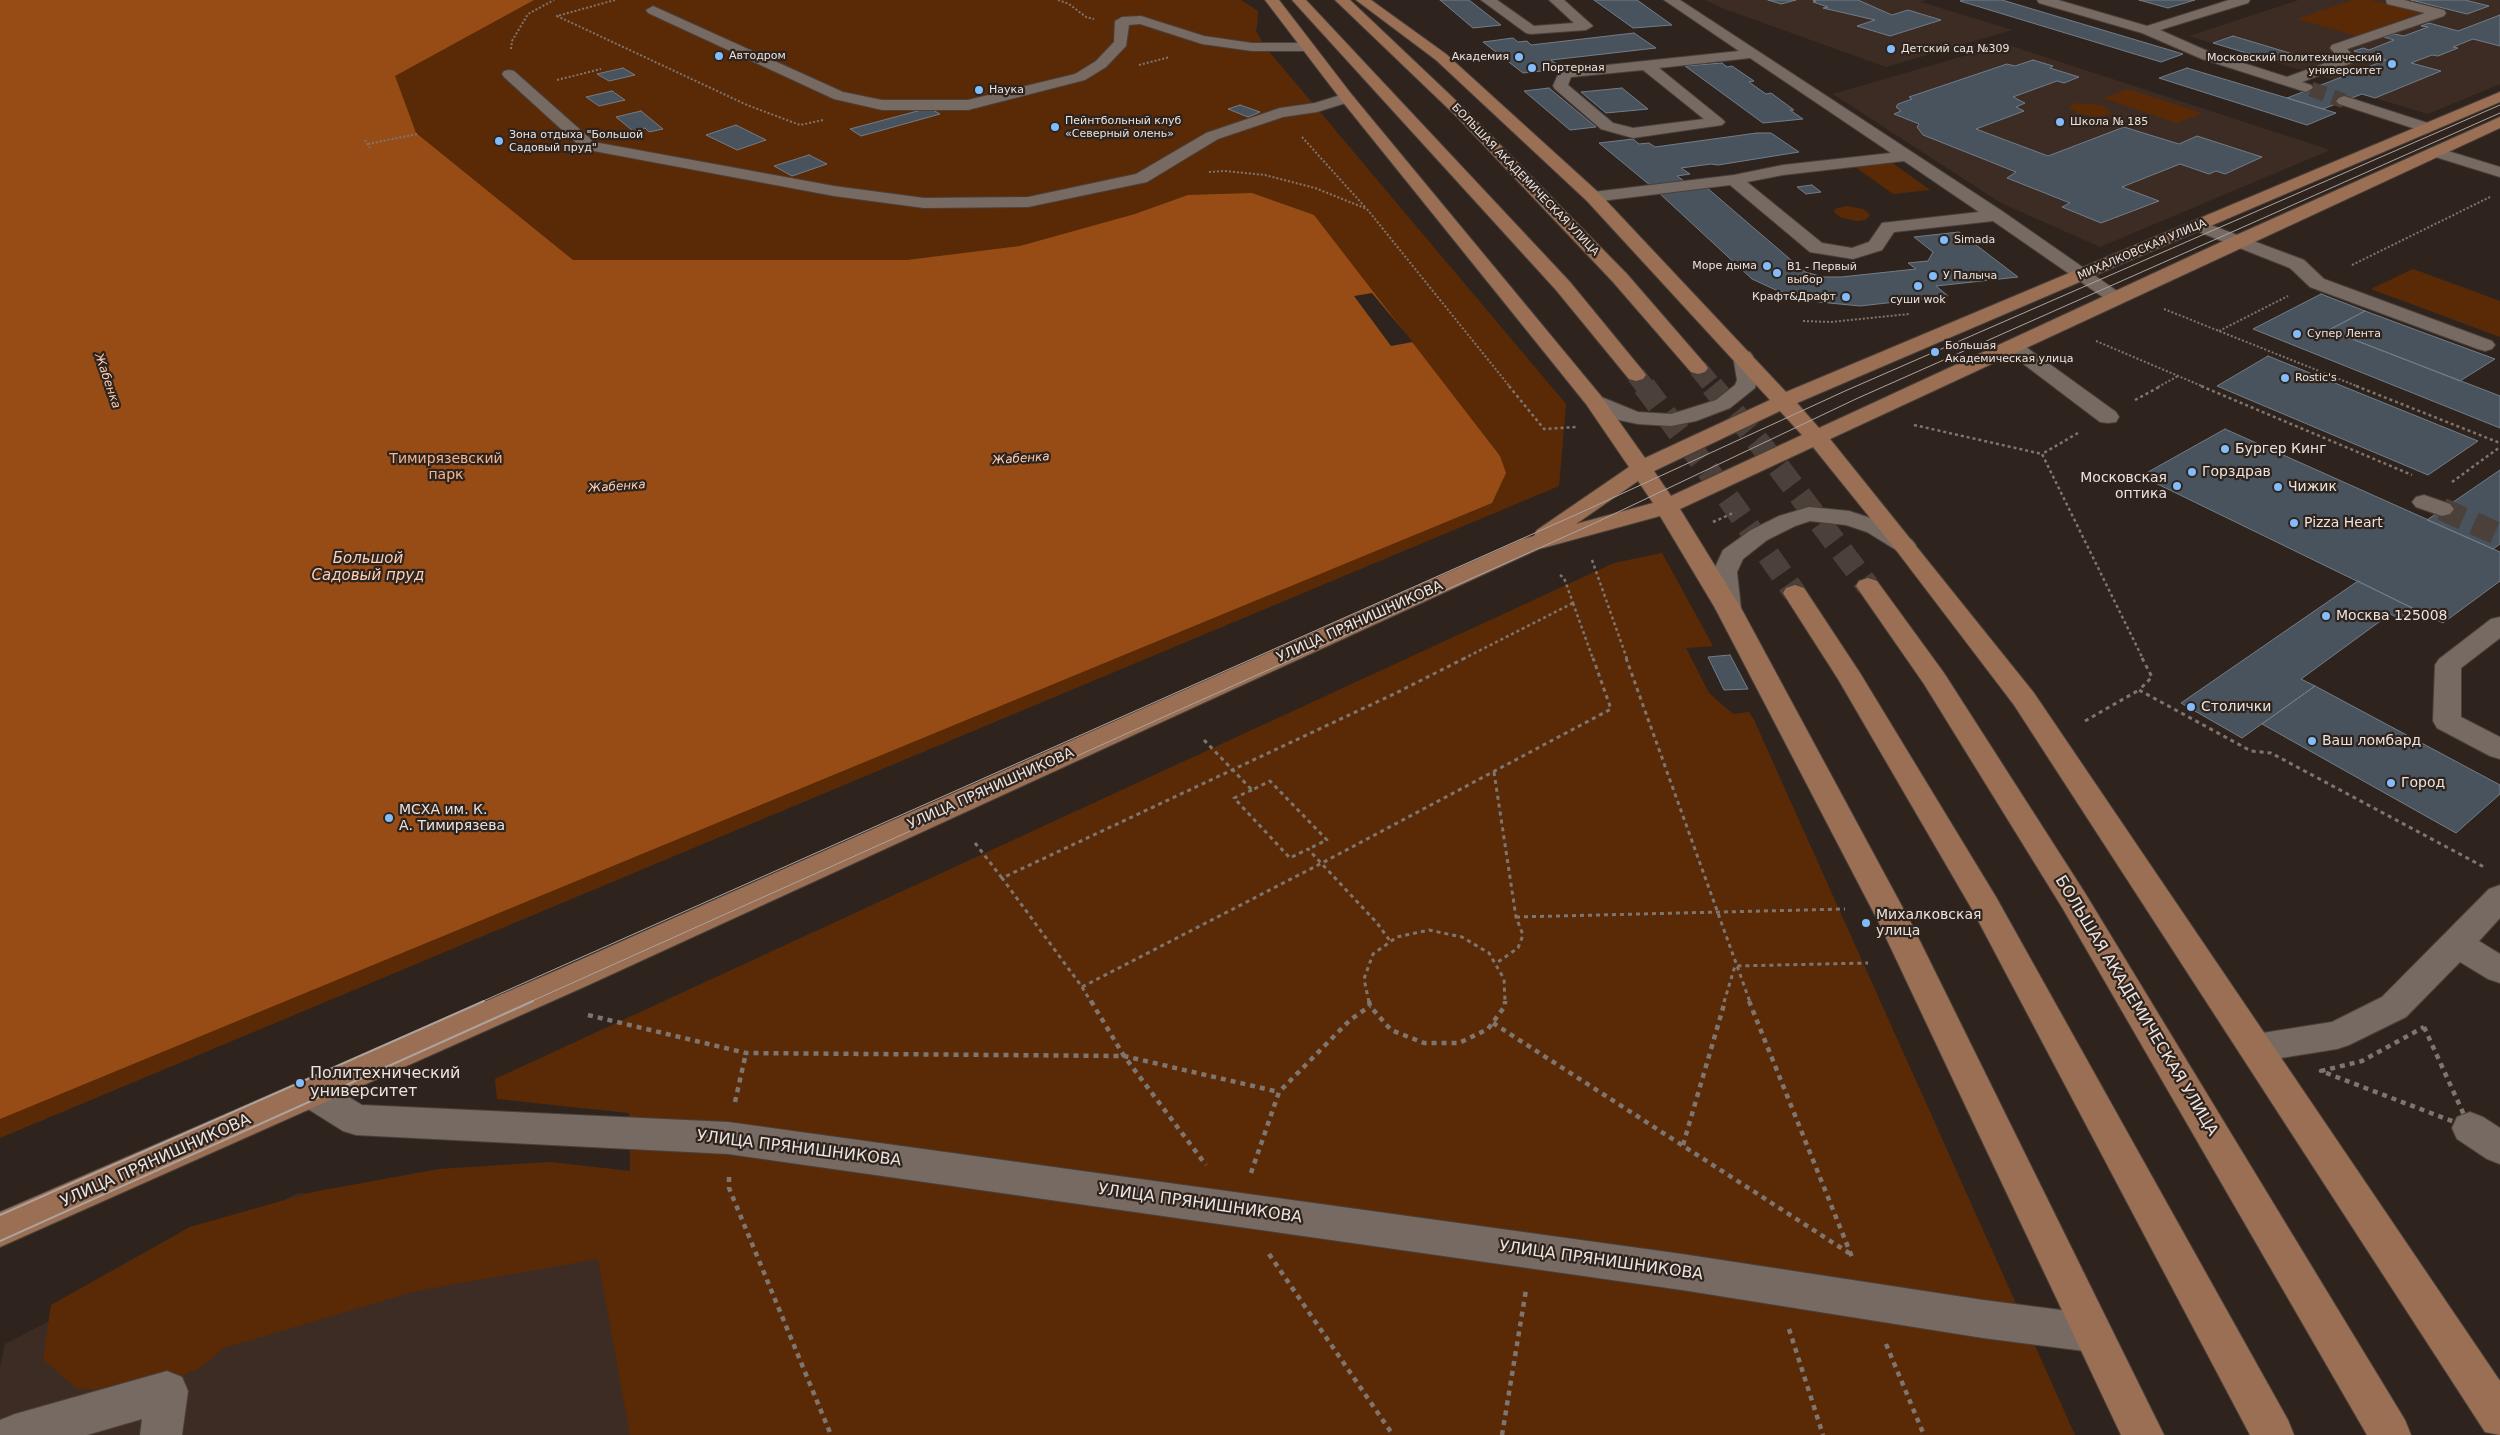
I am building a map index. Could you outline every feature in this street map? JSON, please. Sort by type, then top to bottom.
[{"type":"main road","points":[[1272,0],[1306,47],[1347,98],[1594,400],[1666,507],[1728,608],[1895,923],[2143,1435]]},
{"type":"main road","points":[[1299,0],[1563,286],[1636,375]]},
{"type":"main road","name":"БОЛЬШАЯ АКАДЕМИЧЕСКАЯ УЛИЦА","points":[[1342,0],[1461,113],[1620,278],[1698,368]]},
{"type":"main road","points":[[1363,0],[1442,57],[1593,197],[1743,356],[1817,438],[1904,545],[2024,699],[2500,1417]]},
{"type":"main road","name":"МИХАЛКОВСКАЯ УЛИЦА","points":[[1784,402],[2200,226],[2500,96]]},
{"type":"main road","points":[[1817,438],[2238,241],[2500,122]]},
{"type":"main road","name":"УЛИЦА ПРЯНИШНИКОВА","points":[[1531,544],[1579,509],[1641,469],[1784,402]]},
{"type":"main road","name":"УЛИЦА ПРЯНИШНИКОВА","points":[[0,1230],[563,982],[1531,544],[1666,507],[1817,438]]},
{"type":"main road","name":"БОЛЬШАЯ АКАДЕМИЧЕСКАЯ УЛИЦА","points":[[1868,586],[1935,679],[2074,901],[2390,1435]]},
{"type":"main road","points":[[1795,593],[1851,679],[1985,905],[2273,1435]]},
{"type":"street","points":[[1488,0],[1531,30],[1586,26],[1556,0]]},
{"type":"street","points":[[1672,0],[1996,215],[2117,298]]},
{"type":"street","points":[[2044,0],[2147,30],[2207,56],[2311,89]]},
{"type":"street","points":[[2147,30],[2243,0]]},
{"type":"street","points":[[2288,82],[2349,59],[2337,48],[2440,13],[2392,1]]},
{"type":"street","points":[[653,10],[840,96],[882,105],[968,105],[1080,77],[1101,64],[1121,43],[1122,21],[1141,20],[1202,40],[1266,48],[1306,47]]},
{"type":"street","points":[[1646,65],[1717,122],[1633,133],[1607,126],[1560,86],[1565,73],[1752,54]]},
{"type":"street","points":[[509,74],[589,146],[834,191],[924,203],[1028,202],[1141,178],[1212,136],[1280,112],[1318,107],[1347,98]]},
{"type":"street","points":[[2344,101],[2428,128]]},
{"type":"street","points":[[2435,152],[2500,172]]},
{"type":"street","points":[[1593,197],[1734,180],[1783,170],[1906,156]]},
{"type":"street","points":[[1734,180],[1816,248],[1853,254],[1876,246],[1888,227],[1996,215]]},
{"type":"street","points":[[2200,226],[2297,264],[2317,282],[2485,345]]},
{"type":"street","points":[[2012,346],[2108,416]]},
{"type":"street","points":[[1594,400],[1622,414],[1638,418],[1671,420],[1688,416],[1723,404],[1745,388],[1747,380],[1743,356]]},
{"type":"street","points":[[1728,608],[1725,572],[1732,555],[1760,534],[1787,521],[1809,514],[1828,514],[1849,518],[1875,527],[1904,545]]},
{"type":"street","points":[[2500,625],[2448,666],[2447,722],[2500,749]]},
{"type":"street","points":[[2256,1048],[2337,1035],[2394,1007],[2458,944],[2496,884]]},
{"type":"street","points":[[2458,944],[2500,970]]},
{"type":"street","name":"УЛИЦА ПРЯНИШНИКОВА","points":[[312,1092],[356,1120],[728,1138],[1682,1272],[1983,1319],[2092,1333]]},
{"type":"street","points":[[2470,1128],[2500,1148]]},
{"type":"street","points":[[15,1435],[167,1391],[161,1435]]},
{"type":"path","points":[[509,74],[512,41],[528,14],[554,0]]},
{"type":"path","points":[[615,0],[558,16],[747,105],[800,125],[882,105]]},
{"type":"path","points":[[1058,0],[1069,4],[1093,19],[1122,21]]},
{"type":"path","points":[[1080,77],[1175,56]]},
{"type":"path","points":[[524,88],[600,69]]},
{"type":"path","points":[[1280,112],[1367,209],[1544,429],[1580,427]]},
{"type":"path","points":[[368,144],[417,134]]},
{"type":"path","points":[[366,140],[370,148]]},
{"type":"path","points":[[1208,172],[1226,171],[1265,175],[1315,188],[1367,209]]},
{"type":"path","points":[[2219,331],[2491,197]]},
{"type":"path","points":[[2162,308],[2500,443]]},
{"type":"path","points":[[1803,321],[1831,322],[1916,313]]},
{"type":"path","points":[[2089,338],[2415,476]]},
{"type":"path","points":[[1907,423],[2042,454],[2178,376]]},
{"type":"path","points":[[2450,483],[2500,447]]},
{"type":"path","points":[[2042,454],[2152,678],[2139,690],[2085,721]]},
{"type":"path","points":[[1592,560],[1735,966],[1868,1301],[1924,1435]]},
{"type":"path","points":[[975,843],[1082,987],[1611,710],[1564,578],[1560,575]]},
{"type":"path","points":[[1002,878],[1396,693],[1573,603]]},
{"type":"path","points":[[2139,690],[2251,752],[2271,754],[2496,884]]},
{"type":"path","points":[[1204,740],[1252,790]]},
{"type":"path","points":[[1494,772],[1516,917],[1523,935],[1521,945],[1495,964]]},
{"type":"path","points":[[1270,781],[1327,840],[1308,849],[1290,858],[1234,798],[1270,781]]},
{"type":"path","points":[[1308,849],[1377,923],[1390,941]]},
{"type":"path","points":[[1516,917],[1845,908]]},
{"type":"path","points":[[1429,930],[1462,937],[1489,954],[1495,964],[1504,978],[1505,1006],[1488,1029],[1459,1043],[1424,1044],[1391,1030],[1370,1006],[1364,979],[1373,954],[1397,937],[1429,930]]},
{"type":"path","points":[[1735,966],[1868,963]]},
{"type":"path","points":[[1684,1145],[1735,966]]},
{"type":"path","points":[[1239,1209],[1279,1092],[1350,1020],[1370,1006]]},
{"type":"path","points":[[588,1015],[746,1053],[1124,1056],[1279,1092]]},
{"type":"path","points":[[1493,1023],[1850,1253]]},
{"type":"path","points":[[2424,1027],[2470,1128],[2433,1114],[2321,1071],[2362,1061],[2424,1027]]},
{"type":"path","points":[[746,1053],[728,1138],[729,1188],[831,1435]]},
{"type":"path","points":[[1502,1435],[1532,1252]]},
{"type":"path","points":[[1789,1329],[1823,1435]]},
{"type":"shaded area","name":"Детский сад №309","points":[[1705,0],[1925,0],[1921,2],[2012,30],[1886,67],[1722,8]]},
{"type":"shaded area","name":"Московский политехнический университет","points":[[2299,0],[2500,0],[2500,84],[2428,114],[2362,94],[2324,109],[2336,113],[2307,125],[2159,78],[2187,68],[2287,98],[2334,80],[2189,36]]},
{"type":"shaded area","name":"Школа № 185","points":[[2005,44],[2330,150],[2100,247],[2001,203],[1833,94]]},
{"type":"shaded area","points":[[298,1193],[631,1207],[645,1435],[0,1435],[0,1367],[5,1344]]},
{"type":"green space","name":"Большой Садовый пруд","points":[[0,0],[1241,0],[1258,11],[1257,28],[1255,29],[1266,48],[1566,404],[1559,486],[0,1138]]},
{"type":"green space","points":[[2353,0],[2371,0],[2420,13],[2357,36],[2297,19]]},
{"type":"green space","points":[[2128,89],[2202,113],[2177,123],[2103,98]]},
{"type":"green space","points":[[2074,103],[2100,105],[2107,108],[2111,114],[2098,117],[2080,114],[2069,108]]},
{"type":"green space","points":[[1891,162],[1930,190],[1893,194],[1854,166]]},
{"type":"green space","points":[[1847,206],[1863,209],[1870,215],[1865,220],[1857,221],[1842,218],[1834,212],[1835,209]]},
{"type":"green space","points":[[2413,269],[2500,301],[2500,337],[2371,289]]},
{"type":"green space","points":[[1662,553],[1713,646],[1686,648],[1709,693],[1733,714],[1749,712],[1754,720],[2075,1435],[630,1435],[598,1259],[416,1291],[224,1348],[200,1368],[138,1394],[76,1388],[43,1359],[51,1305],[190,1227],[313,1192],[439,1169],[550,1162],[630,1171],[629,1113],[497,1099],[495,1079],[1614,563]]},
{"type":"water","name":"Большой Садовый пруд","points":[[0,0],[534,0],[395,76],[416,133],[573,260],[907,260],[1020,246],[1135,214],[1188,195],[1252,193],[1314,215],[1500,456],[1506,473],[1492,503],[0,1119]]},
{"type":"pier","points":[[1372,293],[1413,342],[1391,346],[1354,296]]},
{"type":"building","points":[[1440,0],[1469,0],[1501,25],[1473,28]]},
{"type":"building","points":[[1594,0],[1637,0],[1672,25],[1633,28]]},
{"type":"building","points":[[1768,0],[1796,0],[1781,4]]},
{"type":"building","points":[[1813,0],[1858,0],[1892,15],[1908,10],[1941,20],[1890,36],[1857,26],[1875,20],[1823,8],[1828,7],[1813,2],[1816,1]]},
{"type":"building","points":[[2002,0],[2183,54],[2161,62],[1960,1]]},
{"type":"building","points":[[2139,0],[2195,0],[2168,8]]},
{"type":"building","points":[[2411,0],[2465,0],[2489,6],[2467,14]]},
{"type":"building","points":[[2500,15],[2500,46],[2473,39],[2453,47],[2458,48],[2438,56],[2432,55],[2411,63],[2441,71],[2375,98],[2362,94],[2323,109],[2287,98],[2386,60],[2354,51],[2363,48],[2369,50],[2394,40],[2384,37],[2394,34],[2404,36],[2428,27],[2421,26],[2429,23],[2458,31]]},
{"type":"building","points":[[1634,33],[1656,48],[1551,60],[1558,65],[1547,66],[1552,70],[1523,73],[1483,42],[1513,38],[1518,42],[1527,41],[1531,45]]},
{"type":"building","points":[[2233,36],[2293,54],[2273,61],[2213,43]]},
{"type":"building","points":[[2033,60],[2053,66],[2050,68],[2079,77],[2064,83],[2057,81],[2013,97],[2025,103],[2016,107],[2024,111],[1976,129],[2048,156],[2124,127],[2179,144],[2197,136],[2262,157],[2225,174],[2216,171],[2209,174],[2180,164],[2122,187],[2159,201],[2101,223],[2062,207],[2070,203],[2007,178],[2016,172],[1923,135],[1917,127],[1919,124],[1894,114],[1901,111],[1896,107],[1898,104],[1912,99],[1909,97],[2007,64],[2015,66]]},
{"type":"building","points":[[1722,63],[1727,67],[1732,66],[1754,81],[1749,82],[1766,94],[1771,93],[1803,119],[1763,123],[1685,66]]},
{"type":"building","points":[[623,68],[635,75],[609,81],[597,74]]},
{"type":"building","points":[[2187,68],[2336,113],[2307,125],[2159,78]]},
{"type":"building","points":[[1549,88],[1596,127],[1570,130],[1524,91]]},
{"type":"building","points":[[1622,88],[1648,109],[1606,113],[1581,92]]},
{"type":"building","points":[[612,91],[625,100],[599,106],[586,97]]},
{"type":"building","points":[[1240,105],[1260,112],[1248,117],[1228,109]]},
{"type":"building","points":[[929,108],[940,114],[861,136],[850,129]]},
{"type":"building","points":[[641,111],[663,129],[649,132],[645,128],[633,131],[616,117]]},
{"type":"building","points":[[736,125],[766,140],[737,150],[706,135]]},
{"type":"building","points":[[1757,133],[1771,133],[1799,152],[1718,165],[1711,164],[1681,168],[1690,174],[1677,176],[1684,181],[1651,186],[1599,143],[1633,139],[1639,144],[1649,143],[1655,147]]},
{"type":"building","points":[[809,155],[827,164],[792,176],[774,166]]},
{"type":"building","points":[[1812,185],[1821,192],[1806,194],[1797,187]]},
{"type":"building","points":[[1706,187],[1805,272],[1824,277],[1841,277],[1916,269],[1908,263],[1928,261],[1933,252],[1914,237],[1959,232],[2018,277],[1936,286],[1948,296],[1860,306],[1819,302],[1778,291],[1752,279],[1658,192]]},
{"type":"building","points":[[2321,294],[2365,311],[2329,330],[2500,396],[2500,428],[2253,329]]},
{"type":"building","points":[[2365,311],[2495,359],[2460,381],[2329,330]]},
{"type":"building","points":[[2268,356],[2478,441],[2428,475],[2217,386]]},
{"type":"building","points":[[2225,429],[2500,552],[2500,581],[2443,623],[2141,476]]},
{"type":"building","points":[[2500,470],[2500,544],[2493,549],[2427,520]]},
{"type":"building","points":[[2358,581],[2418,611],[2404,621],[2390,614],[2301,679],[2315,686],[2242,738],[2181,703]]},
{"type":"building","points":[[1730,655],[1748,689],[1724,690],[1708,657]]},
{"type":"building","points":[[2315,686],[2500,785],[2500,794],[2456,833],[2262,724]]},
{"type":"tunnel","points":[[2311,89],[2344,101]]},
{"type":"tunnel","points":[[1698,368],[1713,387]]},
{"type":"tunnel","points":[[1636,375],[1645,387]]},
{"type":"tunnel","points":[[1644,386],[1719,485],[1795,593]]},
{"type":"tunnel","points":[[1712,386],[1774,461],[1868,586]]},
{"type":"tunnel","points":[[2442,509],[2500,535]]},
{"type":"tram line","points":[[481,1002],[1582,512],[1845,391],[2500,105]]},
{"type":"tram line","points":[[530,1002],[1595,523],[1858,398],[2500,113]]},
{"type":"tram line","points":[[0,1215],[484,1001]]},
{"type":"tram line","points":[[0,1241],[533,1001]]},
{"type":"place","name":"Детский сад №309","points":[[1891,49]]},
{"type":"place","name":"Автодром","points":[[719,56]]},
{"type":"place","name":"Академия","points":[[1519,57]]},
{"type":"place","name":"Московский политехнический университет","points":[[2392,64]]},
{"type":"place","name":"Портерная","points":[[1532,68]]},
{"type":"place","name":"Наука","points":[[979,90]]},
{"type":"place","name":"Школа № 185","points":[[2060,122]]},
{"type":"place","name":"Пейнтбольный клуб «Северный олень»","points":[[1055,127]]},
{"type":"place","name":"Зона отдыха \"Большой Садовый пруд\"","points":[[499,141]]},
{"type":"place","name":"Simada","points":[[1944,240]]},
{"type":"place","name":"Море дыма","points":[[1767,266]]},
{"type":"place","name":"В1 - Первый выбор","points":[[1777,273]]},
{"type":"place","name":"У Палыча","points":[[1933,276]]},
{"type":"place","name":"суши wok","points":[[1918,286]]},
{"type":"place","name":"Крафт&Драфт","points":[[1846,297]]},
{"type":"place","name":"Супер Лента","points":[[2297,334]]},
{"type":"place","name":"Большая Академическая улица","points":[[1935,352]]},
{"type":"place","name":"Rostic's","points":[[2285,378]]},
{"type":"place","name":"Бургер Кинг","points":[[2225,449]]},
{"type":"place","name":"Горздрав","points":[[2192,472]]},
{"type":"place","name":"Московская оптика","points":[[2177,486]]},
{"type":"place","name":"Чижик","points":[[2278,487]]},
{"type":"place","name":"Pizza Heart","points":[[2294,523]]},
{"type":"place","name":"Москва 125008","points":[[2326,616]]},
{"type":"place","name":"Столички","points":[[2191,707]]},
{"type":"place","name":"Ваш ломбард","points":[[2312,741]]},
{"type":"place","name":"Город","points":[[2391,783]]},
{"type":"place","name":"МСХА им. К. А. Тимирязева","points":[[389,818]]},
{"type":"place","name":"Михалковская улица","points":[[1866,923]]},
{"type":"place","name":"Политехнический университет","points":[[300,1083]]},
{"type":"water label","name":"Жабенка","points":[[107,381]]},
{"type":"water label","name":"Жабенка","points":[[1021,459]]},
{"type":"water label","name":"Жабенка","points":[[617,487]]},
{"type":"park label","name":"Тимирязевский парк","points":[[446,468]]}]
